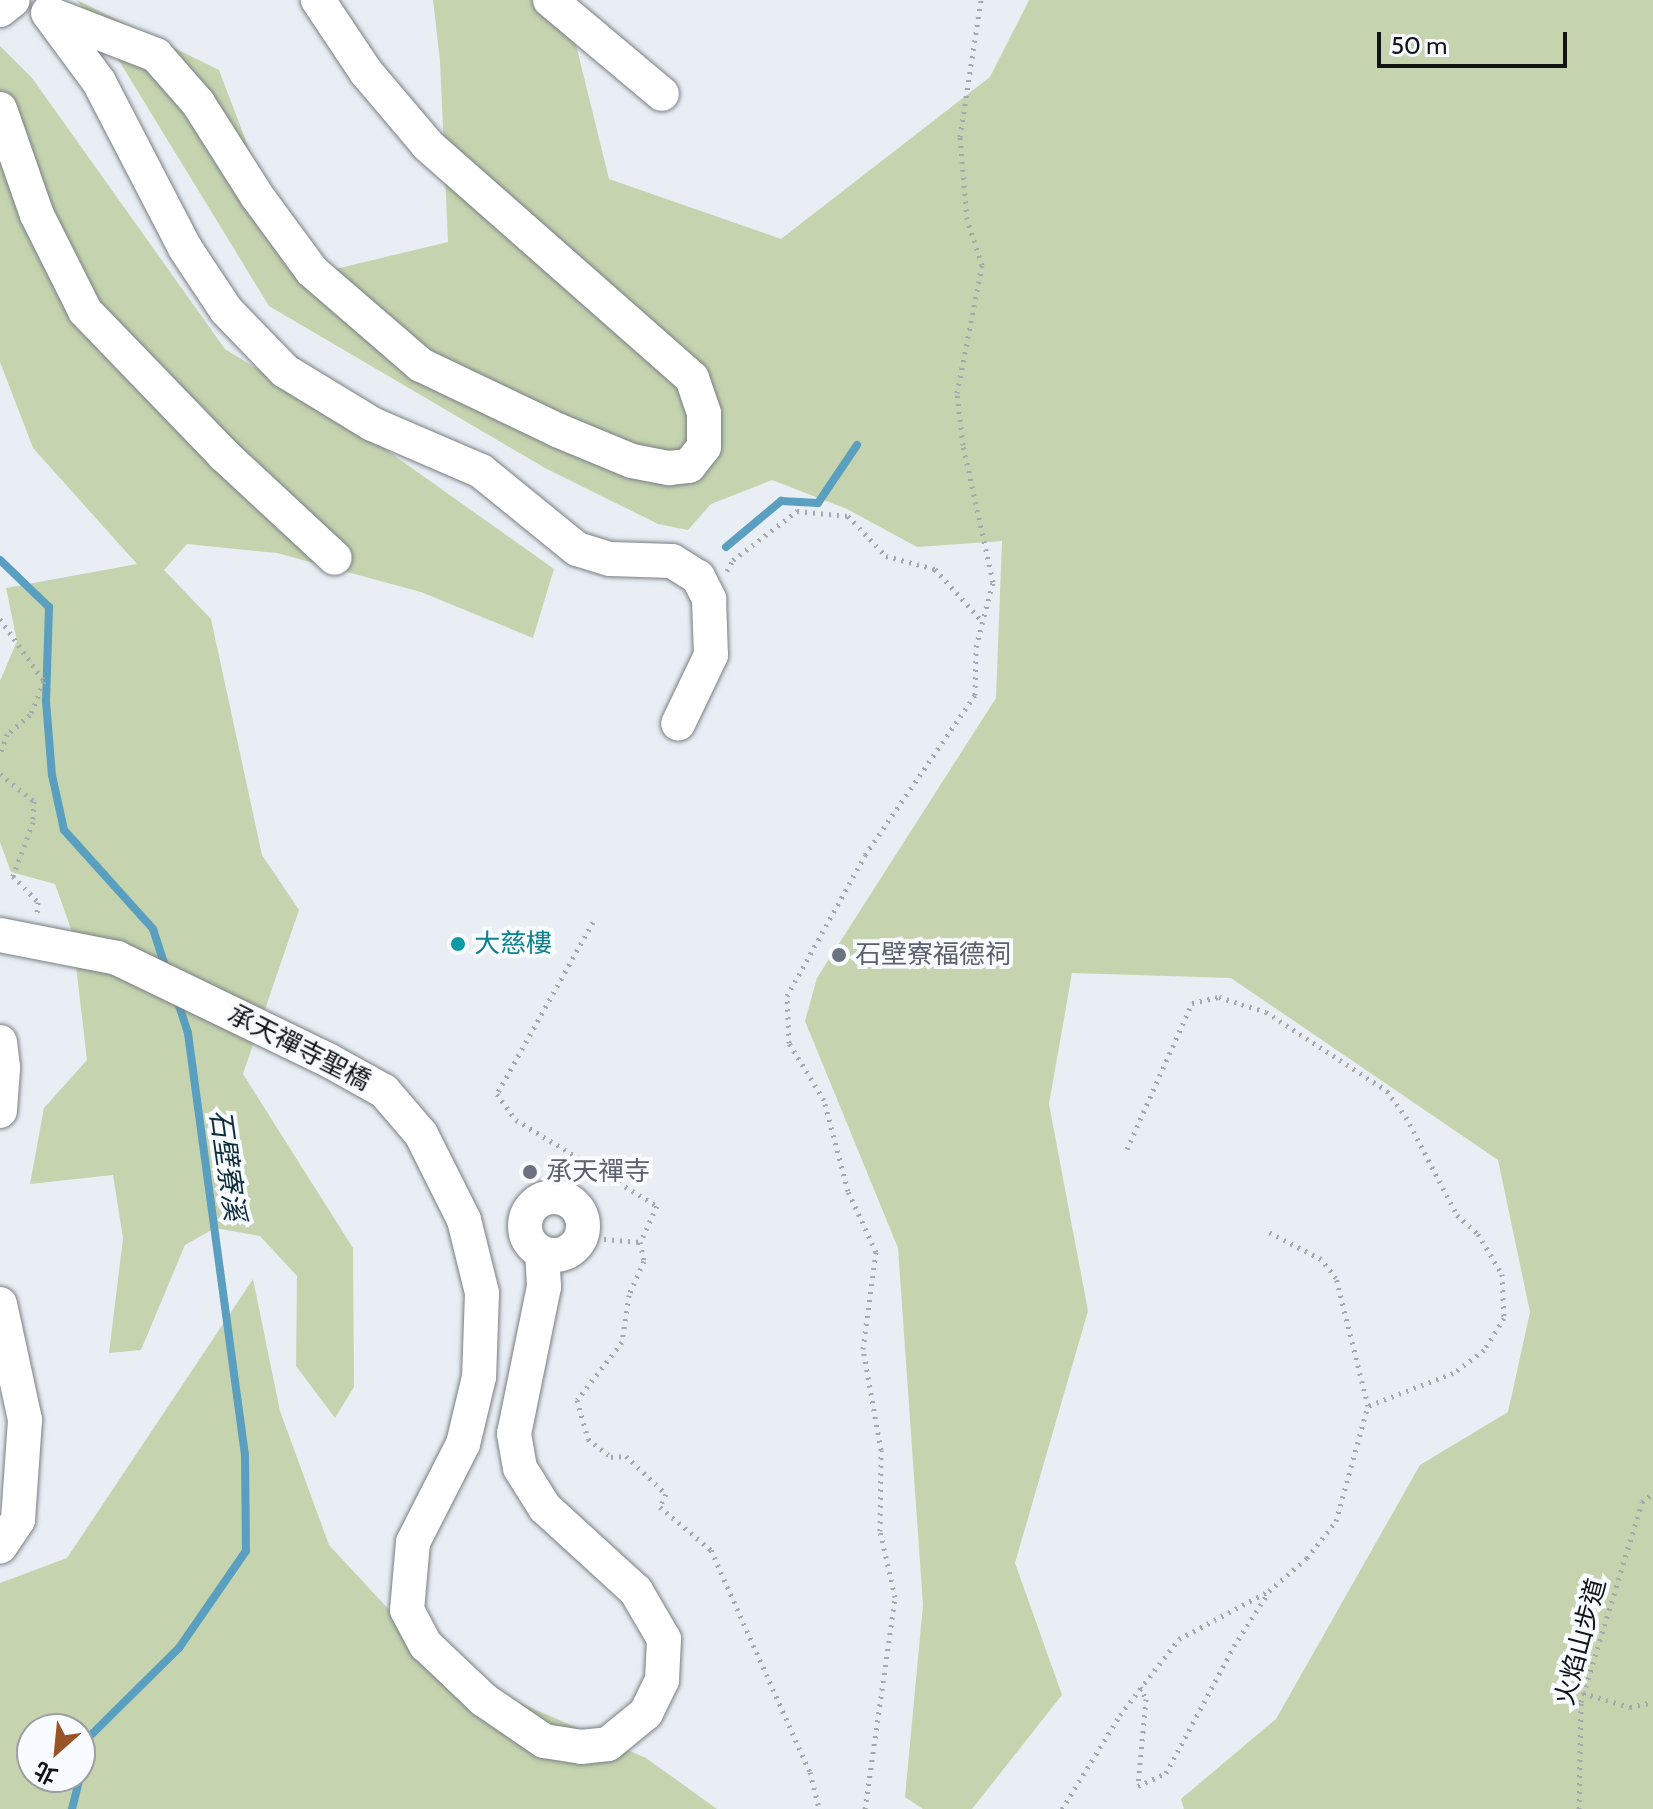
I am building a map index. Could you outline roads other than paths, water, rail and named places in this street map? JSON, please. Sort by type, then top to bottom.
[{"type":"street","points":[[0,10],[13,0]]},
{"type":"street","points":[[44,7],[156,55],[198,103],[257,196],[312,271],[421,365],[557,430],[632,461],[669,468],[689,466],[704,447],[704,413],[692,378],[427,144],[366,72],[318,0]]},
{"type":"street","points":[[550,0],[662,94]]},
{"type":"street","points":[[44,7],[99,82],[185,248],[226,310],[285,371],[372,424],[481,471],[577,549],[610,559],[672,561],[698,577],[709,599],[711,655],[678,724]]},
{"type":"street","points":[[0,109],[37,215],[85,311],[224,455],[335,558]]},
{"type":"street","name":"承天禪寺聖橋","points":[[21,929],[117,958],[328,1060],[384,1091],[421,1134],[464,1220],[482,1293],[479,1377],[463,1444],[413,1542],[407,1610],[426,1645],[484,1700],[544,1741],[581,1747],[608,1744],[646,1713],[662,1680],[664,1639],[636,1591],[545,1508],[520,1468],[514,1434],[544,1287],[542,1253]]},
{"type":"street","points":[[0,1042],[3,1068],[0,1111]]},
{"type":"street","points":[[552,1197],[570,1202],[581,1218],[580,1237],[569,1250],[551,1255],[542,1253],[534,1247],[525,1230],[528,1212],[542,1199],[552,1197]]},
{"type":"street","points":[[0,1304],[25,1420],[18,1520],[0,1547]]},
{"type":"waterway","points":[[726,547],[781,501],[818,503],[857,445]]},
{"type":"waterway","name":"石壁寮溪","points":[[0,560],[49,607],[46,701],[52,775],[64,830],[153,929],[166,969]]},
{"type":"waterway","name":"石壁寮溪","points":[[96,1730],[179,1648],[246,1551],[245,1455],[188,1033],[176,997]]},
{"type":"waterway","name":"石壁寮溪","points":[[72,1809],[76,1793]]},
{"type":"place","name":"大慈樓","points":[[458,944]]},
{"type":"place","name":"石壁寮福德祠","points":[[839,955]]},
{"type":"place","name":"承天禪寺","points":[[530,1172]]}]
